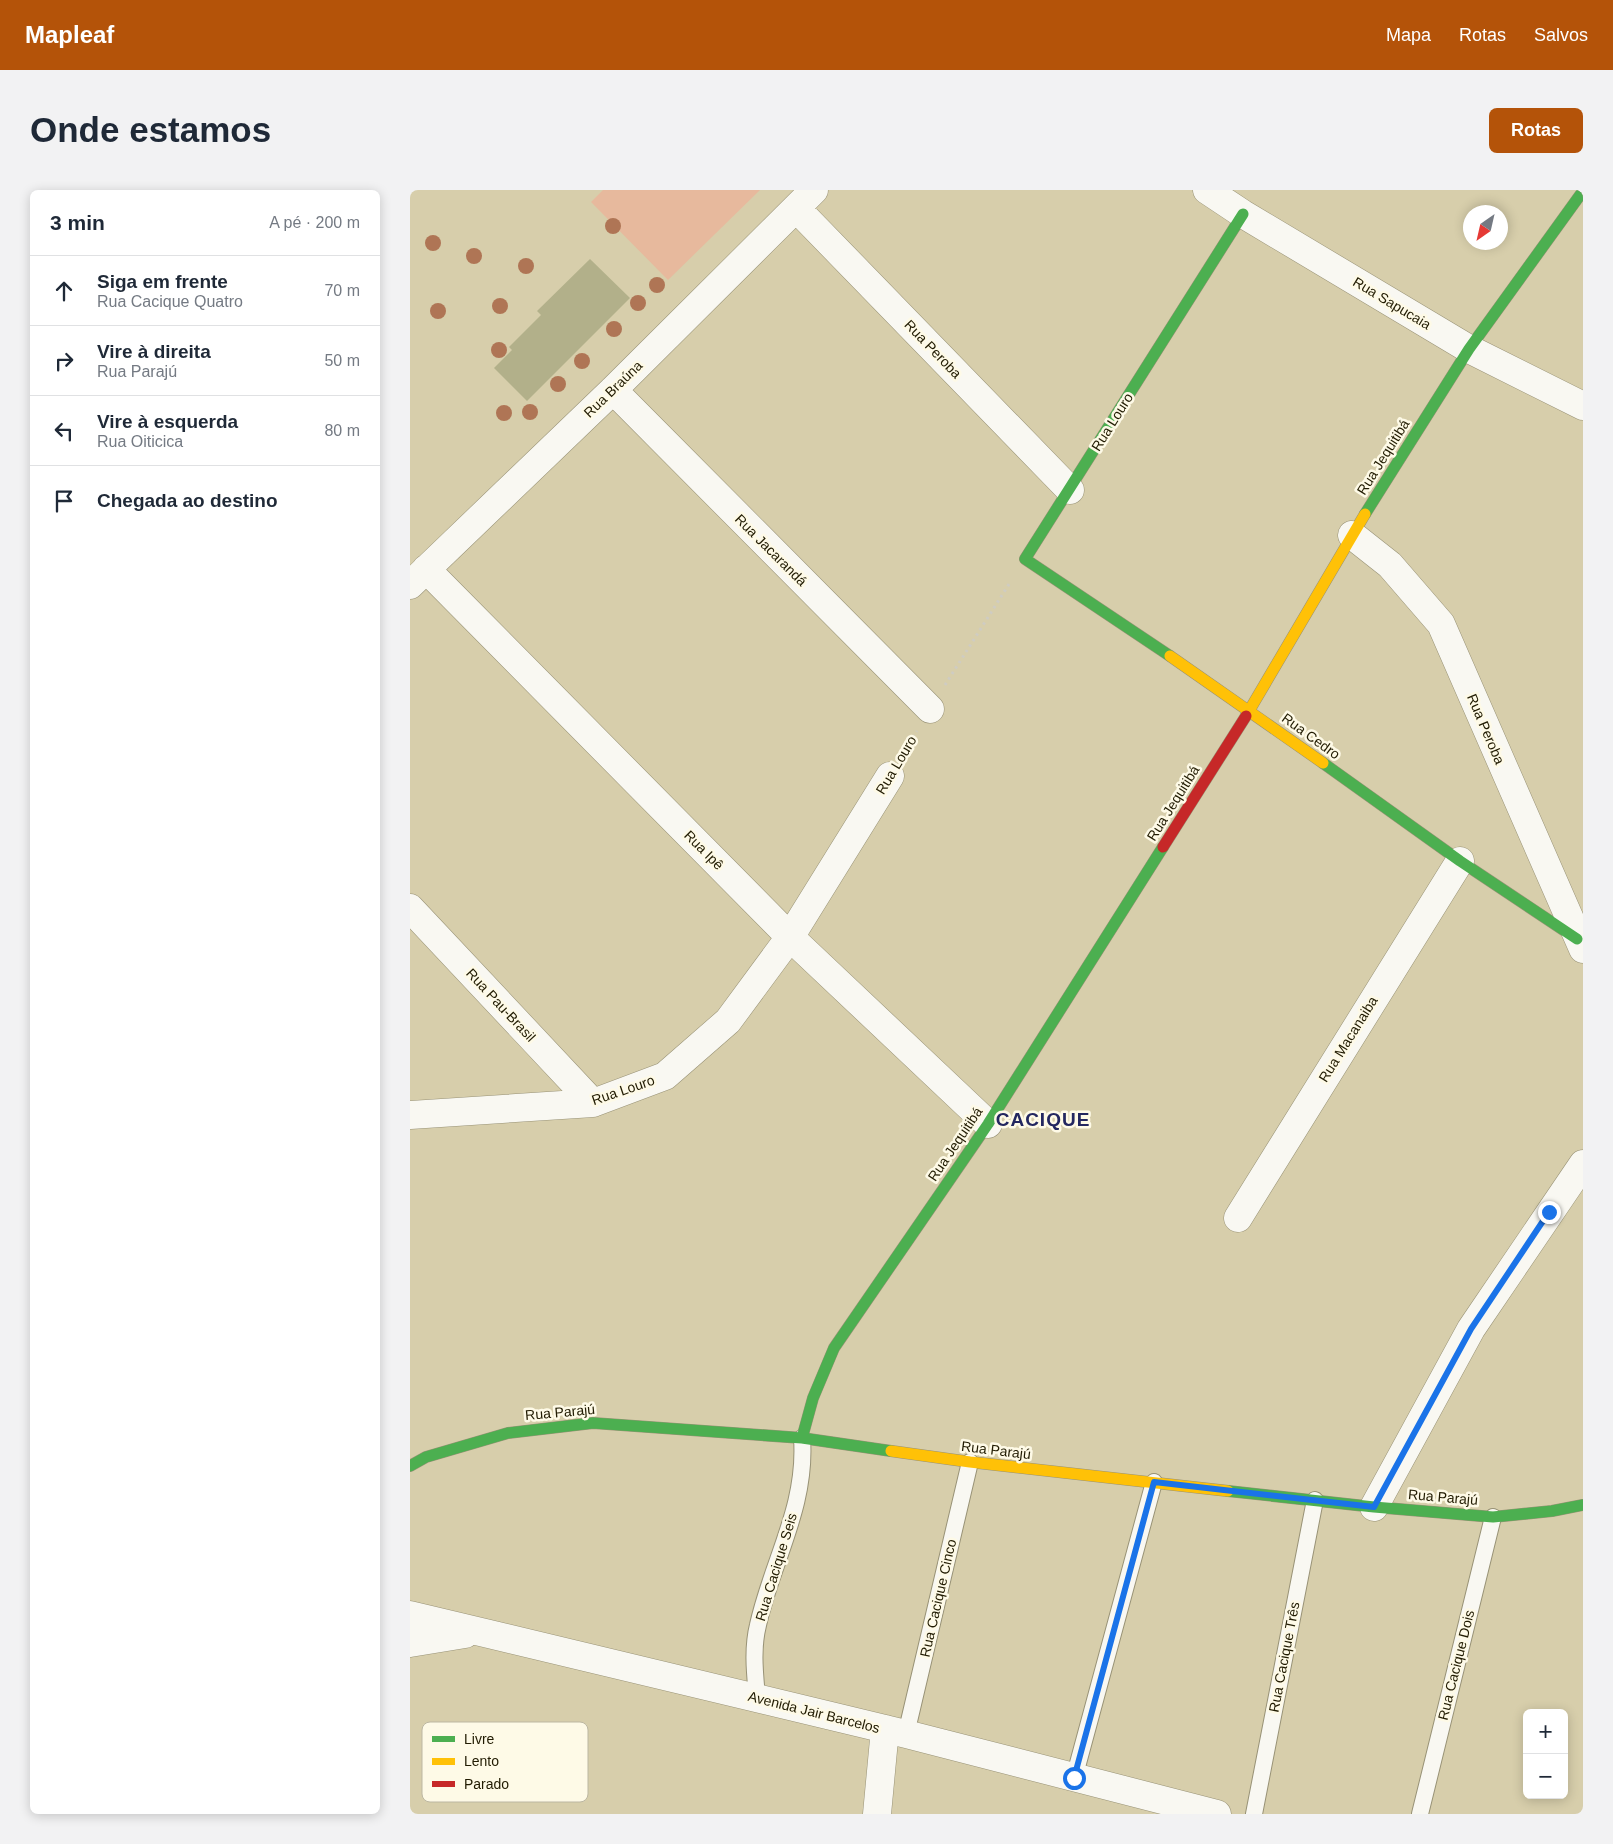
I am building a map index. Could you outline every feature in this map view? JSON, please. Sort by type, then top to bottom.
[{"type":"street","name":"Rua Sapucaia","points":[[1207,190],[1243,214],[1469,348],[1583,406]]},
{"type":"street","name":"Rua Jequitibá","points":[[802,1438],[813,1398],[834,1348],[988,1124],[1250,710],[1352,535],[1469,348],[1583,191]]},
{"type":"street","name":"Rua Braúna","points":[[418,577],[613,390],[805,199]]},
{"type":"street","name":"Rua Peroba","points":[[805,199],[1070,490]]},
{"type":"street","name":"Rua Louro","points":[[1025,560],[1243,214]]},
{"type":"street","name":"Rua Jacarandá","points":[[613,390],[930,709]]},
{"type":"street","name":"Rua Peroba","points":[[1352,535],[1390,565],[1441,624],[1580,944]]},
{"type":"street","name":"Rua Cedro","points":[[1025,560],[1250,710],[1460,861],[1580,944]]},
{"type":"street","name":"Rua Ipê","points":[[418,577],[790,937],[988,1124]]},
{"type":"street","name":"Rua Louro","points":[[410,1115],[593,1103],[664,1076],[728,1020],[790,937],[890,776]]},
{"type":"street","name":"Rua Macanaiba","points":[[1238,1218],[1460,861]]},
{"type":"street","name":"Rua Pau-Brasil","points":[[410,908],[593,1103]]},
{"type":"street","points":[[1374,1507],[1471,1329],[1583,1164]]},
{"type":"street","name":"Rua Parajú","points":[[410,1466],[426,1458],[508,1433],[593,1423],[802,1438],[970,1462],[1374,1507],[1493,1517],[1552,1511],[1583,1505]]},
{"type":"street","name":"Avenida Jair Barcelos","points":[[410,1615],[896,1732],[1217,1814]]},
{"type":"street","points":[[410,1643],[476,1632]]},
{"type":"street","points":[[877,1814],[896,1732]]},
{"type":"lane","name":"Rua Cacique Seis","points":[[757,1698],[754,1658],[757,1626],[801,1488],[804,1463],[802,1438]]},
{"type":"lane","name":"Rua Cacique Cinco","points":[[896,1732],[970,1462]]},
{"type":"lane","points":[[1074,1778],[1154,1482]]},
{"type":"lane","name":"Rua Cacique Três","points":[[1254,1814],[1315,1500]]},
{"type":"lane","name":"Rua Cacique Dois","points":[[1420,1814],[1493,1517]]},
{"type":"path","name":"Rua Louro","points":[[890,776],[930,709],[1025,560]]},
{"type":"shaded area","points":[[603,190],[760,190],[668,280],[591,202]]},
{"type":"building","points":[[590,259],[630,298],[527,401],[494,368],[512,350],[509,347],[541,315],[537,311]]},
{"type":"traffic: fast","points":[[1365,514],[1469,349],[1583,191]]},
{"type":"traffic: fast","points":[[1170,656],[1025,559],[1243,214]]},
{"type":"traffic: fast","points":[[1323,763],[1460,861],[1577,939]]},
{"type":"traffic: fast","points":[[802,1438],[813,1398],[834,1348],[988,1124],[1163,847]]},
{"type":"traffic: fast","points":[[410,1466],[426,1457],[508,1433],[593,1423],[802,1438],[891,1451]]},
{"type":"traffic: fast","points":[[1228,1491],[1374,1507],[1493,1517],[1552,1511],[1583,1505]]},
{"type":"traffic: slow","points":[[1246,716],[1365,514]]},
{"type":"traffic: slow","points":[[1170,656],[1323,763]]},
{"type":"traffic: slow","points":[[891,1451],[970,1462],[1228,1491]]},
{"type":"traffic: jam","points":[[1163,847],[1246,716]]},
{"type":"district","name":"CACIQUE","points":[[1043,1119]]},
{"type":"route","points":[[1074,1778],[1154,1482],[1374,1507],[1471,1329],[1549,1212]]}]
